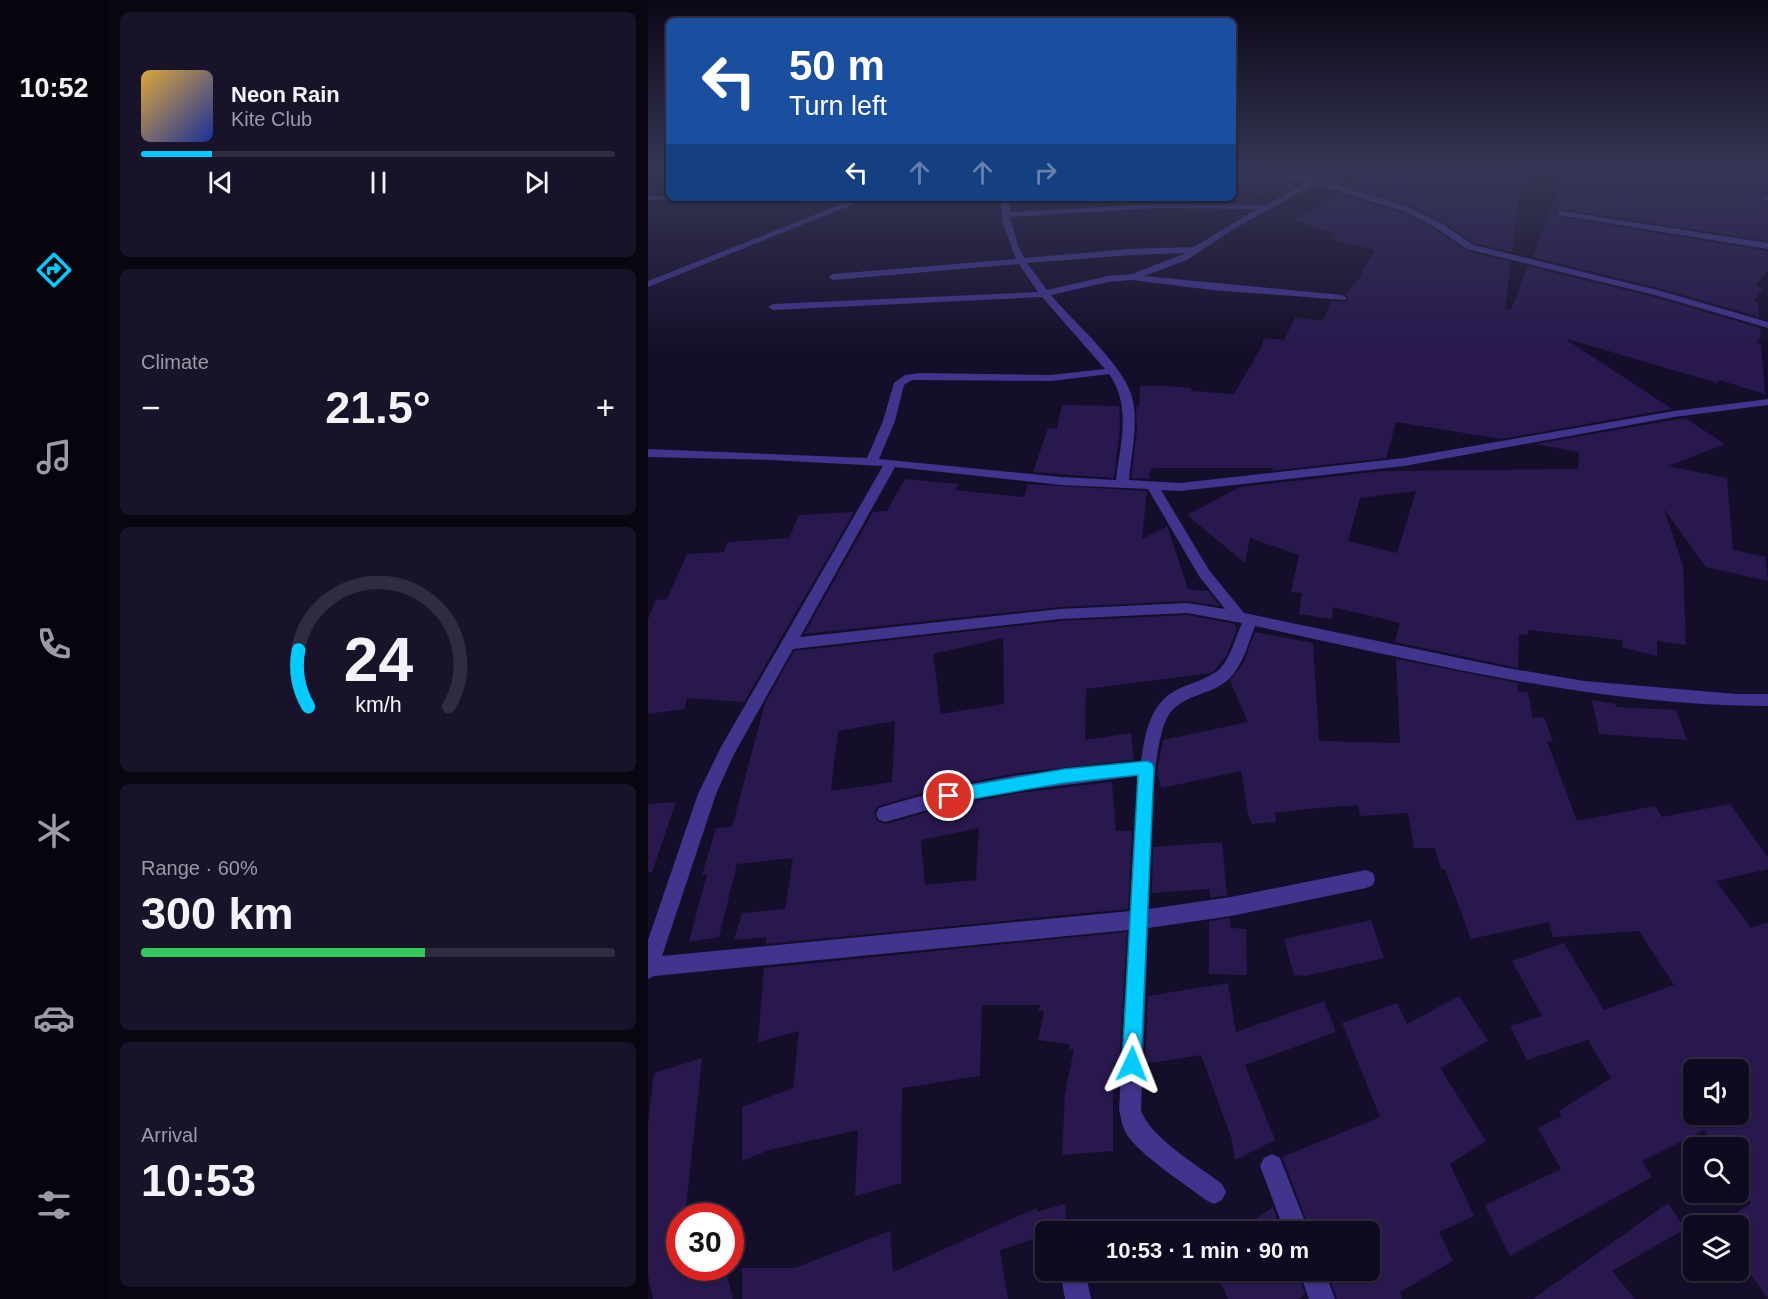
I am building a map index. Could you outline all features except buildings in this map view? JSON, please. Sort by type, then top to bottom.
[{"type":"street","points":[[648,284],[786,230]]},
{"type":"street","points":[[1009,230],[1021,263],[1043,294],[1089,343],[1124,390],[1128,407],[1122,485]]},
{"type":"street","points":[[1132,277],[1170,263],[1227,230]]},
{"type":"street","points":[[1445,230],[1470,247],[1658,293],[1768,325]]},
{"type":"street","points":[[1665,230],[1768,246]]},
{"type":"street","points":[[833,277],[1131,252],[1195,250]]},
{"type":"street","points":[[773,307],[988,299],[1043,294],[1108,279],[1132,277],[1212,287],[1342,298]]},
{"type":"street","points":[[872,461],[890,421],[899,383],[904,379],[920,376],[1051,378],[1112,371]]},
{"type":"street","points":[[648,453],[872,461],[1122,485],[1191,486],[1404,462],[1674,414],[1768,402]]},
{"type":"street","points":[[891,463],[727,752],[707,794],[655,928],[648,968],[1094,923],[1140,921],[1195,913],[1366,879]]},
{"type":"street","points":[[1152,486],[1204,573],[1245,618]]},
{"type":"street","points":[[787,644],[1060,614],[1187,608],[1245,618],[1507,674],[1584,687],[1736,700],[1768,700]]},
{"type":"street","points":[[1214,1192],[1152,1144],[1135,1127],[1130,1110],[1147,768],[1155,727],[1164,709],[1177,697],[1222,676],[1233,662],[1245,618]]},
{"type":"street","points":[[885,814],[971,791],[1064,776],[1147,768]]},
{"type":"street","points":[[1272,1166],[1293,1221]]},
{"type":"street","points":[[1074,1281],[1078,1299]]},
{"type":"street","points":[[1315,1281],[1322,1299]]},
{"type":"route","points":[[949,796],[1064,776],[1147,768],[1132,1064]]}]
